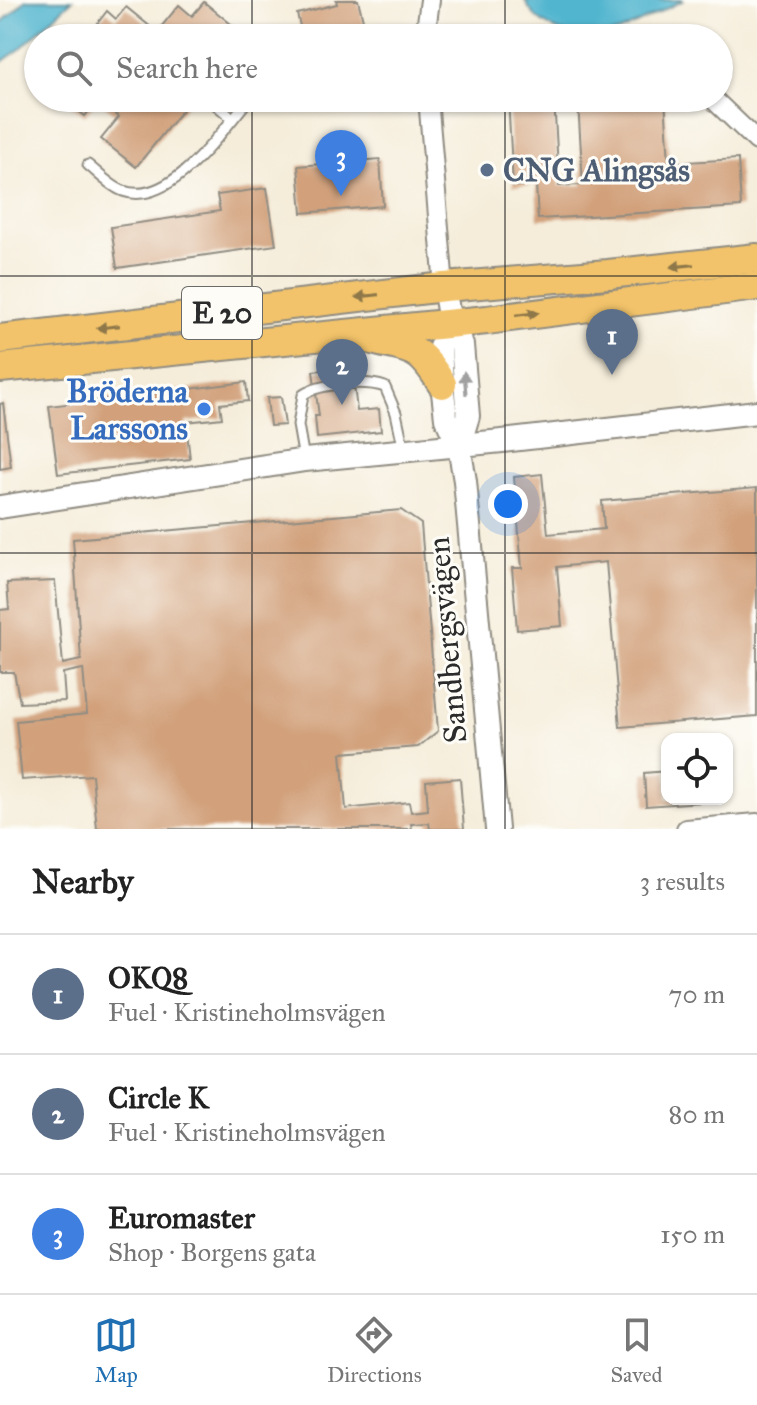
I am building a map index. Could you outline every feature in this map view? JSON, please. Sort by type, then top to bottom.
[{"type":"highway","name":"E 20","points":[[0,339],[444,287],[757,258]]},
{"type":"highway","name":"E 20","points":[[0,368],[349,333],[757,286]]},
{"type":"highway","points":[[349,333],[413,349],[426,358],[442,384]]},
{"type":"street","points":[[427,24],[430,0]]},
{"type":"street","points":[[429,112],[444,287]]},
{"type":"street","points":[[727,112],[757,141]]},
{"type":"street","name":"Sandbergsvägen","points":[[444,287],[450,322],[462,345],[468,416],[459,446]]},
{"type":"street","name":"Sandbergsvägen","points":[[450,322],[440,347],[442,384],[446,418],[459,446],[465,481],[497,829]]},
{"type":"street","points":[[0,507],[305,460],[757,412]]},
{"type":"street","points":[[686,829],[757,823]]},
{"type":"lane","points":[[225,112],[232,118]]},
{"type":"lane","points":[[88,165],[122,191],[156,192],[179,178],[237,112]]},
{"type":"lane","points":[[305,460],[298,425],[303,395],[311,389],[357,383],[371,382],[385,387],[396,413],[404,450]]},
{"type":"water","points":[[26,0],[72,0],[47,24],[24,24],[24,45],[0,63],[0,24]]},
{"type":"water","points":[[525,0],[684,0],[634,24],[546,24],[530,10]]},
{"type":"building","points":[[336,0],[358,0],[364,24],[300,24],[297,14],[337,4]]},
{"type":"building","points":[[204,2],[231,24],[164,24],[179,5],[192,16]]},
{"type":"building","points":[[126,7],[147,24],[97,24],[107,11],[116,19]]},
{"type":"building","points":[[113,112],[181,112],[136,167],[101,139],[119,117]]},
{"type":"building","points":[[509,112],[555,112],[559,186],[583,185],[579,112],[666,112],[669,163],[738,159],[741,207],[538,219],[536,185],[513,186]]},
{"type":"building","points":[[380,159],[383,206],[302,213],[298,166]]},
{"type":"building","points":[[267,188],[276,245],[117,268],[111,227],[220,211],[217,195]]},
{"type":"building","points":[[352,367],[357,411],[379,409],[381,431],[317,438],[315,416],[319,416],[313,371]]},
{"type":"building","points":[[246,382],[248,401],[220,404],[222,418],[186,422],[190,459],[58,474],[49,406]]},
{"type":"building","points":[[281,397],[285,425],[270,426],[267,398]]},
{"type":"building","points":[[3,403],[11,467],[0,469],[0,404]]},
{"type":"building","points":[[542,474],[548,534],[604,529],[602,501],[757,488],[757,716],[620,727],[606,562],[557,567],[562,626],[517,630],[512,568],[522,568],[514,477]]},
{"type":"building","points":[[401,510],[421,524],[438,731],[418,747],[341,753],[346,809],[409,802],[411,812],[428,810],[426,781],[460,778],[464,829],[430,829],[429,823],[411,824],[412,829],[97,829],[92,775],[22,780],[16,721],[87,714],[83,669],[63,673],[65,701],[20,703],[14,672],[0,672],[0,610],[9,609],[7,583],[55,581],[63,664],[81,660],[73,539]]},
{"type":"building","points":[[661,772],[661,805],[646,806],[644,773]]},
{"type":"place","name":"CNG Alingsås","points":[[487,170]]},
{"type":"place","name":"Euromaster","points":[[341,196]]},
{"type":"place","name":"OKQ8","points":[[612,375]]},
{"type":"place","name":"Circle K","points":[[342,405]]},
{"type":"place","name":"Bröderna Larssons","points":[[204,409]]}]
